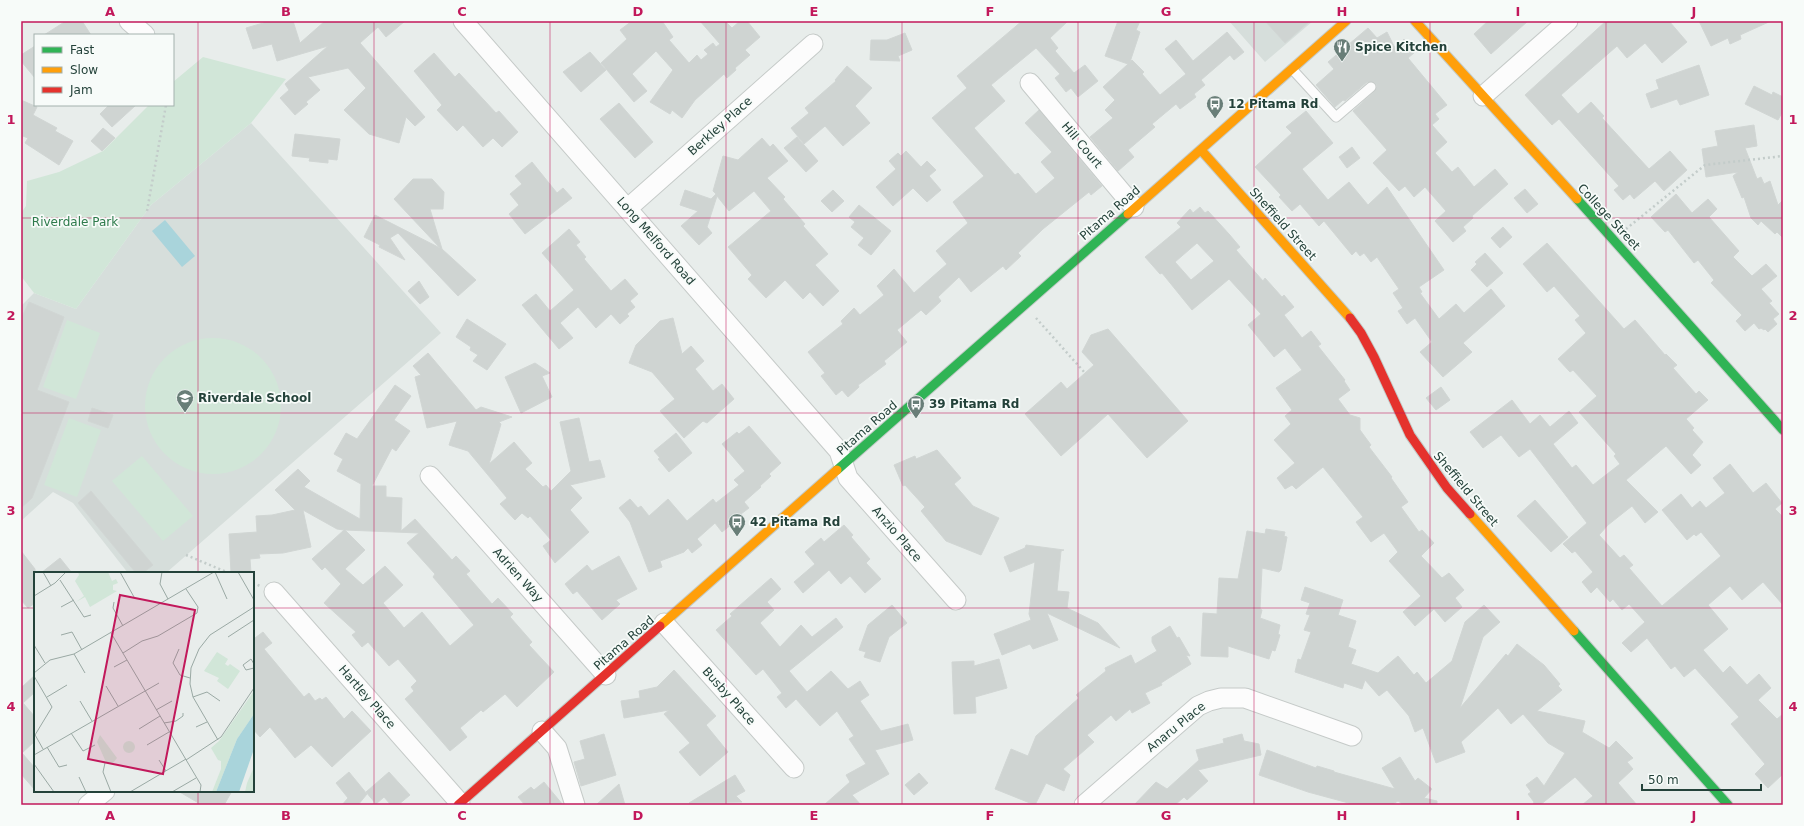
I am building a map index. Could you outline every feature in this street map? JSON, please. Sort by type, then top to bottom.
[{"type":"street","points":[[129,21],[144,34]]},
{"type":"street","name":"Long Melford Road","points":[[463,21],[839,451],[843,464]]},
{"type":"street","name":"Pitama Road","points":[[459,804],[1346,21]]},
{"type":"street","name":"College Street","points":[[1415,21],[1614,240],[1783,430]]},
{"type":"street","points":[[1483,96],[1568,21]]},
{"type":"street","name":"Berkley Place","points":[[627,208],[813,44]]},
{"type":"street","name":"Hill Court","points":[[1030,82],[1134,207]]},
{"type":"street","name":"Sheffield Street","points":[[1201,150],[1344,311],[1361,333],[1410,435],[1447,488],[1728,805]]},
{"type":"street","name":"Anzio Place","points":[[843,464],[848,478],[956,600]]},
{"type":"street","name":"Adrien Way","points":[[430,476],[606,674]]},
{"type":"street","name":"Hartley Place","points":[[274,592],[459,804]]},
{"type":"street","name":"Busby Place","points":[[664,623],[794,768]]},
{"type":"street","name":"Anaru Place","points":[[1084,805],[1198,706],[1209,700],[1220,698],[1245,698],[1352,736]]},
{"type":"street","points":[[542,731],[557,748],[575,805]]},
{"type":"street","points":[[88,805],[104,792]]},
{"type":"lane","points":[[1292,69],[1336,118],[1371,87]]},
{"type":"path","points":[[147,210],[166,106]]},
{"type":"path","points":[[1614,240],[1704,165],[1783,156]]},
{"type":"path","points":[[1024,305],[1085,373]]},
{"type":"path","points":[[186,555],[227,572]]},
{"type":"shaded area","points":[[1229,21],[1313,21],[1265,62]]},
{"type":"shaded area","name":"Riverdale School","points":[[251,123],[441,333],[167,572],[127,572],[73,503],[53,492],[21,521],[21,306],[34,293],[76,309],[151,205]]},
{"type":"green space","name":"Riverdale Park","points":[[203,57],[286,79],[251,123],[151,205],[76,309],[34,293],[21,276],[21,213],[26,206],[27,181],[59,172],[103,151],[148,106],[174,106],[174,81]]},
{"type":"green space","points":[[67,320],[100,333],[76,399],[43,387]]},
{"type":"green space","points":[[206,338],[220,338],[239,343],[251,349],[266,363],[276,380],[280,393],[280,419],[276,432],[270,444],[256,459],[251,463],[233,471],[220,474],[206,474],[187,469],[175,463],[160,449],[156,444],[148,426],[145,413],[145,399],[150,380],[156,368],[170,353],[175,349],[193,341]]},
{"type":"green space","points":[[69,418],[101,430],[77,497],[44,485]]},
{"type":"green space","points":[[142,456],[193,516],[163,541],[112,481]]},
{"type":"water","points":[[165,220],[195,256],[182,267],[152,231]]},
{"type":"building","points":[[66,21],[82,21],[90,34],[46,34]]},
{"type":"building","points":[[270,21],[293,21],[300,43],[325,21],[405,21],[386,37],[378,27],[360,43],[425,117],[415,126],[406,117],[399,143],[369,134],[344,110],[366,88],[348,68],[308,77],[320,90],[306,102],[308,104],[295,115],[280,98],[289,90],[285,84],[328,46],[277,61],[272,44],[253,49],[246,28]]},
{"type":"building","points":[[632,21],[662,21],[673,37],[669,40],[689,63],[697,55],[701,60],[708,54],[704,50],[713,43],[716,47],[720,44],[700,21],[725,21],[732,28],[740,21],[747,21],[760,37],[745,50],[750,55],[735,68],[736,70],[727,78],[724,74],[695,100],[682,118],[672,110],[670,114],[650,102],[673,70],[656,51],[632,74],[647,91],[634,102],[601,63],[627,39],[620,30]]},
{"type":"building","points":[[1022,21],[1068,21],[1050,38],[1058,48],[1055,51],[1074,73],[1085,65],[1098,81],[1078,97],[1071,88],[1066,92],[1055,78],[1060,74],[1036,48],[991,85],[1005,101],[974,128],[1015,175],[1018,173],[1036,194],[1055,178],[1041,162],[1052,152],[1025,123],[1039,110],[1102,186],[1091,195],[1089,192],[1043,229],[1018,253],[1021,256],[1006,270],[1003,266],[971,292],[959,277],[938,297],[941,301],[926,315],[921,310],[897,330],[907,342],[884,361],[886,364],[858,385],[859,387],[848,397],[842,390],[836,395],[821,376],[825,373],[808,352],[843,324],[841,321],[854,308],[860,315],[884,295],[877,286],[894,269],[914,293],[947,264],[936,251],[968,223],[953,202],[984,176],[932,118],[967,88],[957,76]]},
{"type":"building","points":[[1118,21],[1140,21],[1136,30],[1140,32],[1130,62],[1132,60],[1144,72],[1142,74],[1160,95],[1186,74],[1165,49],[1176,40],[1193,61],[1227,32],[1244,52],[1234,60],[1230,55],[1201,80],[1205,85],[1194,94],[1196,97],[1180,109],[1176,104],[1152,124],[1155,127],[1128,150],[1134,157],[1118,171],[1090,137],[1113,118],[1105,110],[1115,100],[1103,87],[1128,64],[1105,56]]},
{"type":"building","points":[[1265,21],[1310,21],[1285,43]]},
{"type":"building","points":[[1488,21],[1528,21],[1491,54],[1474,34]]},
{"type":"building","points":[[1606,21],[1669,21],[1687,42],[1662,63],[1645,43],[1627,58],[1617,46],[1561,95],[1578,114],[1591,102],[1604,116],[1602,118],[1649,169],[1670,151],[1687,170],[1664,191],[1655,181],[1634,199],[1630,194],[1623,200],[1614,190],[1619,186],[1559,119],[1552,125],[1525,95]]},
{"type":"building","points":[[1699,21],[1771,21],[1740,35],[1741,39],[1730,44],[1728,38],[1711,46]]},
{"type":"building","points":[[1368,28],[1377,38],[1387,32],[1395,48],[1404,39],[1415,52],[1408,58],[1447,105],[1435,114],[1439,119],[1432,125],[1447,142],[1435,153],[1452,172],[1458,167],[1474,187],[1495,169],[1508,184],[1472,216],[1473,218],[1463,227],[1466,231],[1453,242],[1435,221],[1446,211],[1425,187],[1414,197],[1405,186],[1399,191],[1373,163],[1387,150],[1353,111],[1375,91],[1377,86],[1375,83],[1367,82],[1345,101],[1343,100],[1335,107],[1316,85],[1334,69],[1328,62]]},
{"type":"building","points":[[905,33],[912,50],[898,56],[900,61],[870,60],[871,40],[887,40]]},
{"type":"building","points":[[34,47],[34,77],[21,61],[21,55]]},
{"type":"building","points":[[590,52],[606,70],[581,92],[563,72]]},
{"type":"building","points":[[434,53],[455,77],[459,73],[496,113],[499,111],[518,132],[502,147],[493,138],[483,147],[463,125],[457,131],[437,110],[442,105],[414,71]]},
{"type":"building","points":[[1699,65],[1709,95],[1680,105],[1677,99],[1651,108],[1646,94],[1659,89],[1656,80]]},
{"type":"building","points":[[847,66],[872,88],[855,106],[870,123],[843,146],[825,126],[804,144],[791,128],[809,113],[805,108],[836,81],[835,80]]},
{"type":"building","points":[[1754,86],[1772,95],[1773,92],[1783,97],[1783,111],[1778,120],[1745,104]]},
{"type":"building","points":[[21,100],[37,107],[33,115],[57,128],[55,131],[73,141],[59,165],[25,143],[28,138],[23,136],[21,141]]},
{"type":"building","points":[[619,103],[653,142],[635,158],[600,119]]},
{"type":"building","points":[[108,106],[135,106],[112,127],[100,114]]},
{"type":"building","points":[[1306,111],[1333,143],[1302,169],[1328,200],[1349,182],[1368,205],[1387,187],[1444,270],[1419,287],[1422,292],[1420,293],[1439,319],[1456,304],[1464,313],[1491,289],[1505,306],[1463,343],[1472,352],[1443,377],[1420,352],[1432,342],[1415,318],[1407,324],[1398,311],[1403,308],[1393,293],[1399,289],[1377,257],[1371,262],[1364,253],[1360,256],[1356,251],[1352,255],[1324,221],[1319,226],[1300,204],[1292,211],[1279,197],[1281,195],[1255,167],[1292,133],[1286,127]]},
{"type":"building","points":[[1754,125],[1757,146],[1745,148],[1757,179],[1761,177],[1764,184],[1770,181],[1778,205],[1783,200],[1783,238],[1777,232],[1775,234],[1761,221],[1758,225],[1751,218],[1744,197],[1742,198],[1733,176],[1738,172],[1706,177],[1702,149],[1718,146],[1715,131]]},
{"type":"building","points":[[103,128],[115,138],[102,151],[91,141]]},
{"type":"building","points":[[295,134],[340,139],[337,160],[328,159],[328,163],[309,161],[310,158],[292,156]]},
{"type":"building","points":[[797,137],[818,161],[806,172],[784,148]]},
{"type":"building","points":[[762,138],[770,147],[773,144],[788,161],[767,178],[785,197],[783,199],[805,224],[803,226],[828,254],[815,265],[839,291],[823,306],[810,292],[803,299],[785,280],[766,298],[748,279],[752,275],[728,247],[771,211],[754,191],[729,211],[717,196],[707,227],[712,233],[699,245],[681,226],[698,211],[680,205],[685,190],[711,199],[716,194],[713,191],[723,156],[738,160]]},
{"type":"building","points":[[1352,147],[1360,158],[1347,168],[1339,157]]},
{"type":"building","points":[[906,151],[921,167],[927,161],[936,170],[929,176],[941,190],[927,202],[913,188],[893,206],[876,187],[896,169],[889,161],[898,153],[901,156]]},
{"type":"building","points":[[532,162],[557,193],[563,188],[572,198],[525,234],[509,214],[519,205],[510,194],[522,184],[515,176]]},
{"type":"building","points":[[413,179],[432,179],[444,192],[443,209],[430,209],[442,249],[476,280],[458,296],[398,233],[390,238],[405,260],[379,247],[380,245],[364,237],[375,215],[440,248],[394,199]]},
{"type":"building","points":[[1525,189],[1538,204],[1527,213],[1514,198]]},
{"type":"building","points":[[833,190],[844,201],[832,212],[821,201]]},
{"type":"building","points":[[1676,194],[1692,213],[1708,199],[1717,209],[1709,217],[1739,251],[1733,257],[1752,276],[1766,264],[1777,276],[1761,289],[1772,301],[1769,303],[1779,314],[1773,319],[1777,324],[1768,332],[1765,329],[1759,329],[1754,323],[1745,331],[1736,321],[1742,315],[1711,283],[1714,280],[1698,260],[1694,263],[1668,230],[1665,232],[1651,217]]},
{"type":"building","points":[[859,205],[891,231],[871,255],[858,245],[864,238],[851,227],[855,222],[849,217]]},
{"type":"building","points":[[1200,207],[1205,213],[1208,211],[1229,234],[1240,247],[1236,250],[1263,281],[1265,278],[1282,297],[1284,295],[1294,307],[1284,315],[1302,338],[1311,331],[1321,344],[1318,346],[1345,380],[1344,381],[1350,390],[1338,399],[1350,415],[1360,418],[1360,430],[1371,445],[1369,447],[1392,477],[1391,478],[1408,502],[1401,507],[1419,532],[1422,530],[1434,543],[1421,556],[1442,578],[1449,573],[1464,590],[1455,598],[1462,607],[1445,622],[1434,609],[1415,626],[1403,612],[1421,596],[1389,561],[1398,552],[1384,533],[1371,542],[1356,522],[1363,517],[1323,467],[1296,489],[1292,485],[1285,489],[1277,478],[1295,463],[1274,440],[1291,424],[1285,416],[1292,410],[1276,388],[1302,370],[1285,348],[1274,357],[1248,325],[1261,314],[1229,279],[1192,310],[1162,273],[1160,274],[1145,257],[1181,227],[1177,223],[1190,209],[1193,213]],"holes":[[[1197,243],[1214,261],[1191,280],[1175,262]]]},
{"type":"building","points":[[1503,227],[1512,237],[1500,248],[1491,238]]},
{"type":"building","points":[[569,229],[580,242],[576,245],[586,257],[584,259],[611,291],[625,279],[638,294],[630,301],[635,307],[627,314],[629,316],[620,324],[611,314],[596,328],[578,307],[560,323],[573,338],[559,349],[522,305],[536,294],[550,311],[574,290],[542,253]]},
{"type":"building","points":[[1547,243],[1624,329],[1635,320],[1665,355],[1666,354],[1677,365],[1673,368],[1696,394],[1699,391],[1708,400],[1686,419],[1694,428],[1692,430],[1703,442],[1692,455],[1701,465],[1691,474],[1666,446],[1626,480],[1658,512],[1645,523],[1632,506],[1608,525],[1599,535],[1620,558],[1624,555],[1633,565],[1629,568],[1662,606],[1721,556],[1701,532],[1696,536],[1694,534],[1687,540],[1662,510],[1681,494],[1692,508],[1700,501],[1706,508],[1725,493],[1713,478],[1730,464],[1753,493],[1766,483],[1782,503],[1775,509],[1783,517],[1783,605],[1763,582],[1742,600],[1730,586],[1708,605],[1728,629],[1703,650],[1723,673],[1730,666],[1747,685],[1759,674],[1771,688],[1758,700],[1777,719],[1783,714],[1783,774],[1768,788],[1755,774],[1765,764],[1731,724],[1739,717],[1695,668],[1684,677],[1675,666],[1671,669],[1647,638],[1631,652],[1622,643],[1645,622],[1629,604],[1622,610],[1613,599],[1610,602],[1597,587],[1591,593],[1582,582],[1593,572],[1575,551],[1572,553],[1563,544],[1587,523],[1530,449],[1519,457],[1501,435],[1483,448],[1470,432],[1512,400],[1530,424],[1540,415],[1550,427],[1569,411],[1578,423],[1553,444],[1572,468],[1576,465],[1593,485],[1620,464],[1614,456],[1616,454],[1579,412],[1597,396],[1573,370],[1570,372],[1558,359],[1586,333],[1575,320],[1580,316],[1554,286],[1547,292],[1523,264]]},
{"type":"building","points":[[1485,253],[1503,273],[1487,287],[1471,270],[1477,264],[1475,262]]},
{"type":"building","points":[[419,281],[429,297],[420,304],[408,291]]},
{"type":"building","points":[[29,302],[64,317],[37,390],[69,402],[32,498],[21,508],[21,319]]},
{"type":"building","points":[[673,318],[682,354],[691,346],[704,361],[695,369],[713,391],[722,384],[734,399],[707,423],[703,421],[684,438],[660,411],[675,399],[652,372],[629,363],[636,345],[660,321]]},
{"type":"building","points":[[467,319],[506,344],[487,370],[473,361],[478,355],[470,350],[471,347],[456,337]]},
{"type":"building","points":[[1108,329],[1188,421],[1147,458],[1108,414],[1061,456],[1025,414],[1061,382],[1067,389],[1094,365],[1082,352],[1091,335]]},
{"type":"building","points":[[428,353],[476,410],[481,407],[512,417],[499,422],[501,424],[489,464],[514,442],[532,463],[525,469],[543,487],[546,485],[551,491],[571,471],[560,422],[579,418],[589,462],[600,460],[605,477],[570,485],[582,498],[570,510],[589,532],[555,563],[543,546],[551,540],[530,516],[528,518],[522,513],[515,520],[500,504],[507,498],[468,451],[449,445],[457,421],[427,428],[415,377],[421,375],[413,366]]},
{"type":"building","points":[[535,363],[550,373],[542,376],[552,397],[521,413],[505,377]]},
{"type":"building","points":[[395,385],[411,396],[394,420],[410,431],[396,451],[392,448],[372,486],[386,486],[386,497],[402,498],[401,531],[415,519],[452,560],[456,556],[470,571],[466,574],[492,604],[498,598],[513,614],[510,617],[532,642],[529,645],[554,672],[517,707],[505,694],[483,712],[481,710],[460,728],[467,737],[450,751],[405,699],[414,691],[411,687],[417,681],[398,659],[389,666],[368,642],[362,647],[352,635],[356,632],[324,603],[341,584],[325,567],[322,570],[312,559],[344,530],[337,529],[303,510],[311,547],[283,553],[259,554],[260,558],[250,559],[251,572],[231,572],[229,534],[257,532],[256,516],[272,515],[295,510],[275,490],[298,469],[310,481],[304,487],[360,519],[361,484],[337,471],[343,459],[334,454],[346,433],[357,439]],"holes":[[[345,530],[419,533],[407,543],[435,574],[433,577],[474,625],[450,646],[422,612],[404,628],[383,603],[403,585],[385,566],[363,585],[345,569],[365,550]]]},
{"type":"building","points":[[1441,387],[1450,400],[1436,410],[1426,398]]},
{"type":"building","points":[[92,408],[113,415],[108,428],[88,421]]},
{"type":"building","points":[[749,426],[781,463],[769,474],[771,476],[760,486],[761,487],[744,502],[749,508],[741,514],[742,516],[722,532],[715,523],[697,539],[702,545],[692,553],[688,548],[684,552],[660,561],[662,567],[649,572],[630,522],[619,508],[630,499],[638,508],[641,506],[649,516],[668,499],[687,521],[713,499],[716,503],[739,485],[734,480],[745,471],[722,444],[737,432],[739,434]]},
{"type":"building","points":[[676,433],[692,453],[669,472],[658,459],[660,458],[654,451]]},
{"type":"building","points":[[937,450],[961,478],[954,484],[973,506],[999,518],[981,555],[946,541],[921,511],[925,507],[905,485],[903,486],[894,465],[915,456],[916,459]]},
{"type":"building","points":[[91,491],[153,565],[144,572],[135,572],[78,503]]},
{"type":"building","points":[[1535,500],[1568,537],[1551,552],[1517,516]]},
{"type":"building","points":[[844,525],[853,535],[851,537],[870,559],[866,563],[881,579],[865,593],[850,576],[841,584],[829,570],[803,593],[794,582],[815,564],[805,552],[821,538],[824,542]]},
{"type":"building","points":[[1266,529],[1285,532],[1284,536],[1287,537],[1281,570],[1279,572],[1262,568],[1260,609],[1262,610],[1260,618],[1280,625],[1278,634],[1280,635],[1275,651],[1272,650],[1269,659],[1228,646],[1228,657],[1201,656],[1203,613],[1217,614],[1219,578],[1238,579],[1247,531],[1265,534]]},
{"type":"building","points":[[1026,545],[1064,550],[1061,551],[1057,591],[1069,592],[1067,608],[1098,623],[1120,648],[1047,613],[1058,640],[1033,649],[1030,644],[1002,655],[994,634],[1031,620],[1029,614],[1035,562],[1010,572],[1004,557],[1025,548]]},
{"type":"building","points":[[21,551],[35,569],[35,572],[34,604],[28,608],[21,600]]},
{"type":"building","points":[[619,556],[637,589],[616,600],[620,604],[602,620],[577,591],[573,594],[565,584],[587,565],[592,571]]},
{"type":"building","points":[[60,558],[71,572],[42,572]]},
{"type":"building","points":[[771,578],[781,589],[767,602],[774,610],[760,623],[780,647],[801,625],[812,637],[836,618],[843,627],[789,671],[807,692],[831,671],[848,689],[860,681],[869,695],[860,701],[881,731],[908,724],[913,740],[875,750],[889,774],[852,795],[861,805],[824,805],[850,782],[846,775],[866,764],[849,739],[854,736],[837,711],[820,726],[796,699],[786,708],[777,697],[782,693],[763,669],[756,675],[716,630],[732,616],[730,614]]},
{"type":"building","points":[[1305,587],[1343,600],[1338,615],[1356,621],[1348,647],[1356,650],[1351,664],[1378,673],[1398,656],[1414,675],[1417,672],[1426,683],[1452,661],[1465,622],[1484,605],[1500,622],[1483,637],[1460,708],[1506,654],[1508,656],[1517,644],[1544,665],[1560,684],[1558,686],[1562,690],[1537,711],[1585,721],[1582,732],[1609,748],[1616,741],[1633,758],[1627,762],[1633,769],[1618,783],[1637,805],[1582,805],[1593,796],[1575,777],[1540,805],[1533,805],[1534,802],[1528,794],[1531,792],[1526,785],[1537,777],[1544,786],[1565,753],[1548,743],[1523,714],[1511,724],[1498,708],[1461,742],[1465,752],[1436,763],[1423,728],[1415,732],[1409,716],[1387,690],[1379,696],[1365,680],[1362,689],[1344,683],[1343,688],[1295,672],[1298,659],[1301,660],[1311,632],[1304,630],[1310,615],[1306,614],[1310,603],[1301,600]]},
{"type":"building","points":[[892,605],[907,623],[889,637],[880,662],[864,657],[866,652],[859,650],[868,625]]},
{"type":"building","points":[[1170,626],[1177,638],[1179,637],[1190,656],[1186,655],[1191,664],[1161,683],[1162,685],[1145,693],[1150,703],[1132,713],[1130,709],[1116,721],[1111,715],[1087,735],[1094,742],[1063,769],[1070,775],[1064,791],[1046,783],[1035,805],[995,789],[1011,749],[1028,756],[1036,736],[1079,698],[1076,695],[1106,671],[1105,668],[1131,655],[1135,664],[1157,651],[1152,642],[1152,637]]},
{"type":"building","points":[[263,632],[272,643],[264,649],[304,697],[309,693],[315,701],[320,698],[322,700],[326,697],[344,719],[352,711],[371,731],[332,767],[311,745],[295,758],[270,727],[260,737],[254,730],[254,636],[255,638]]},
{"type":"building","points":[[999,659],[1007,688],[975,697],[976,713],[954,714],[952,662],[974,661],[974,666]]},
{"type":"building","points":[[674,670],[716,716],[706,725],[728,752],[700,776],[679,752],[690,743],[664,714],[669,710],[624,718],[621,701],[640,698],[639,691],[657,687]]},
{"type":"building","points":[[34,676],[34,693],[23,703],[34,716],[34,742],[22,753],[34,767],[34,789],[21,774],[21,688]]},
{"type":"building","points":[[604,734],[616,775],[581,786],[574,762],[585,759],[580,741]]},
{"type":"building","points":[[1242,734],[1244,741],[1259,744],[1261,755],[1198,770],[1208,781],[1187,800],[1184,797],[1175,805],[1134,805],[1156,782],[1167,789],[1199,760],[1196,750],[1224,743],[1223,739]]},
{"type":"building","points":[[1267,750],[1316,768],[1317,766],[1395,789],[1382,768],[1400,757],[1415,781],[1418,778],[1432,789],[1424,798],[1437,801],[1437,805],[1404,805],[1398,801],[1391,805],[1356,805],[1308,792],[1259,775]]},
{"type":"building","points":[[349,772],[367,794],[358,805],[342,805],[348,798],[336,783]]},
{"type":"building","points":[[389,772],[410,795],[398,805],[391,805],[384,797],[376,804],[366,792]]},
{"type":"building","points":[[919,773],[928,783],[914,795],[905,785]]},
{"type":"building","points":[[735,775],[745,791],[736,796],[742,802],[689,803]]},
{"type":"building","points":[[544,782],[563,805],[525,805],[518,797],[531,787],[534,790]]},
{"type":"building","points":[[619,784],[625,805],[596,805]]},
{"type":"building","points":[[180,792],[231,792],[224,805],[202,805]]},
{"type":"traffic: fast","points":[[1577,199],[1783,430]]},
{"type":"traffic: fast","points":[[837,470],[1128,214]]},
{"type":"traffic: fast","points":[[1574,631],[1728,805]]},
{"type":"traffic: slow","points":[[1128,214],[1346,21]]},
{"type":"traffic: slow","points":[[1415,21],[1577,199]]},
{"type":"traffic: slow","points":[[1201,150],[1350,318]]},
{"type":"traffic: slow","points":[[660,626],[837,470]]},
{"type":"traffic: slow","points":[[1470,514],[1574,631]]},
{"type":"traffic: jam","points":[[1350,318],[1361,333],[1374,357],[1410,435],[1447,488],[1470,514]]},
{"type":"traffic: jam","points":[[458,805],[660,626]]},
{"type":"place","name":"Spice Kitchen","points":[[1342,62]]},
{"type":"place","name":"12 Pitama Rd","points":[[1215,119]]},
{"type":"place","name":"Riverdale School","points":[[185,413]]},
{"type":"place","name":"39 Pitama Rd","points":[[916,419]]},
{"type":"place","name":"42 Pitama Rd","points":[[737,537]]}]
